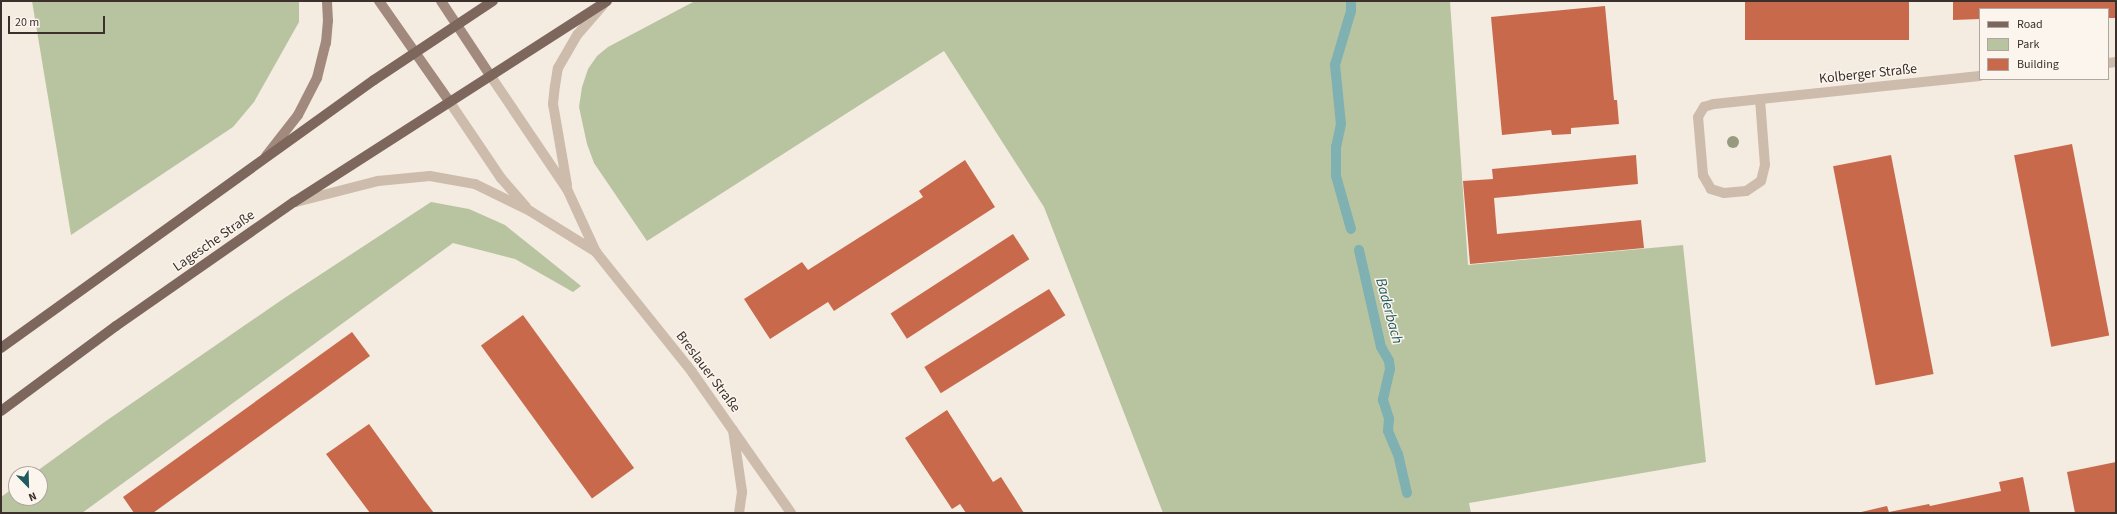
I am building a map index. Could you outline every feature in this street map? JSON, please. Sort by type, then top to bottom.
[{"type":"main road","points":[[262,160],[298,115],[317,78],[326,43],[328,21],[326,1]]},
{"type":"main road","points":[[379,1],[449,101]]},
{"type":"main road","points":[[441,1],[490,75]]},
{"type":"main road","points":[[1,348],[415,51],[492,1]]},
{"type":"main road","name":"Lagesche Straße","points":[[1,411],[116,326],[294,202],[449,101],[607,1]]},
{"type":"street","name":"Breslauer Straße","points":[[568,189],[552,104],[554,86],[558,68],[578,34],[607,1]]},
{"type":"street","name":"Breslauer Straße","points":[[490,75],[568,189],[596,252],[692,372],[791,513]]},
{"type":"street","name":"Kolberger Straße","points":[[1760,100],[1765,165],[1761,181],[1746,191],[1724,194],[1711,189],[1704,175],[1698,117],[1704,107],[1714,104],[1979,76]]},
{"type":"street","name":"Breslauer Straße","points":[[449,101],[501,178],[530,211]]},
{"type":"street","name":"Breslauer Straße","points":[[294,202],[378,181],[430,176],[475,184],[530,211],[596,252]]},
{"type":"street","points":[[732,428],[742,492],[739,513]]},
{"type":"green space","points":[[32,1],[299,1],[299,22],[254,102],[233,127],[71,235]]},
{"type":"green space","points":[[695,1],[1450,1],[1468,265],[1683,245],[1706,462],[1469,503],[1471,513],[1163,513],[1044,207],[944,51],[647,241],[594,163],[587,144],[579,107],[582,87],[588,69],[597,56],[608,47]]},
{"type":"green space","points":[[431,202],[469,209],[505,225],[581,286],[573,292],[515,259],[453,243],[82,513],[1,513],[1,497],[8,492],[8,506],[48,506],[48,466],[44,466],[106,421],[283,299]]},
{"type":"building","points":[[1745,1],[1909,1],[1909,40],[1745,40]]},
{"type":"building","points":[[1953,1],[2116,1],[2116,18],[2109,18],[2109,8],[1979,8],[1979,19],[1953,20]]},
{"type":"building","points":[[1605,6],[1614,100],[1617,100],[1619,124],[1571,128],[1571,134],[1552,135],[1551,130],[1502,135],[1491,17]]},
{"type":"building","points":[[2072,144],[2109,335],[2051,347],[2014,155]]},
{"type":"building","points":[[1636,155],[1638,184],[1494,198],[1497,234],[1641,220],[1644,248],[1470,264],[1463,181],[1493,179],[1492,169]]},
{"type":"building","points":[[1891,155],[1934,374],[1876,385],[1833,166]]},
{"type":"building","points":[[965,160],[995,207],[834,311],[828,302],[770,339],[744,299],[802,262],[808,270],[923,197],[919,191]]},
{"type":"building","points":[[1013,234],[1029,259],[907,339],[891,314]]},
{"type":"building","points":[[1049,289],[1065,315],[941,393],[924,367]]},
{"type":"building","points":[[523,315],[634,468],[592,498],[481,346]]},
{"type":"building","points":[[352,332],[370,356],[153,513],[134,513],[123,497]]},
{"type":"building","points":[[947,410],[993,482],[1001,477],[1024,513],[966,513],[960,504],[952,509],[905,438]]},
{"type":"building","points":[[369,424],[434,513],[370,513],[326,454]]},
{"type":"building","points":[[2116,462],[2116,513],[2075,513],[2067,472]]},
{"type":"building","points":[[2023,477],[2030,513],[1857,513],[1887,506],[1889,512],[1929,504],[1930,506],[2001,491],[1999,482]]},
{"type":"waterway","name":"Baderbach","points":[[1351,1],[1351,11],[1335,65],[1341,124],[1336,147],[1336,176],[1351,229]]},
{"type":"waterway","name":"Baderbach","points":[[1359,250],[1381,347],[1389,361],[1390,369],[1383,400],[1389,419],[1388,431],[1398,454],[1407,493]]}]
